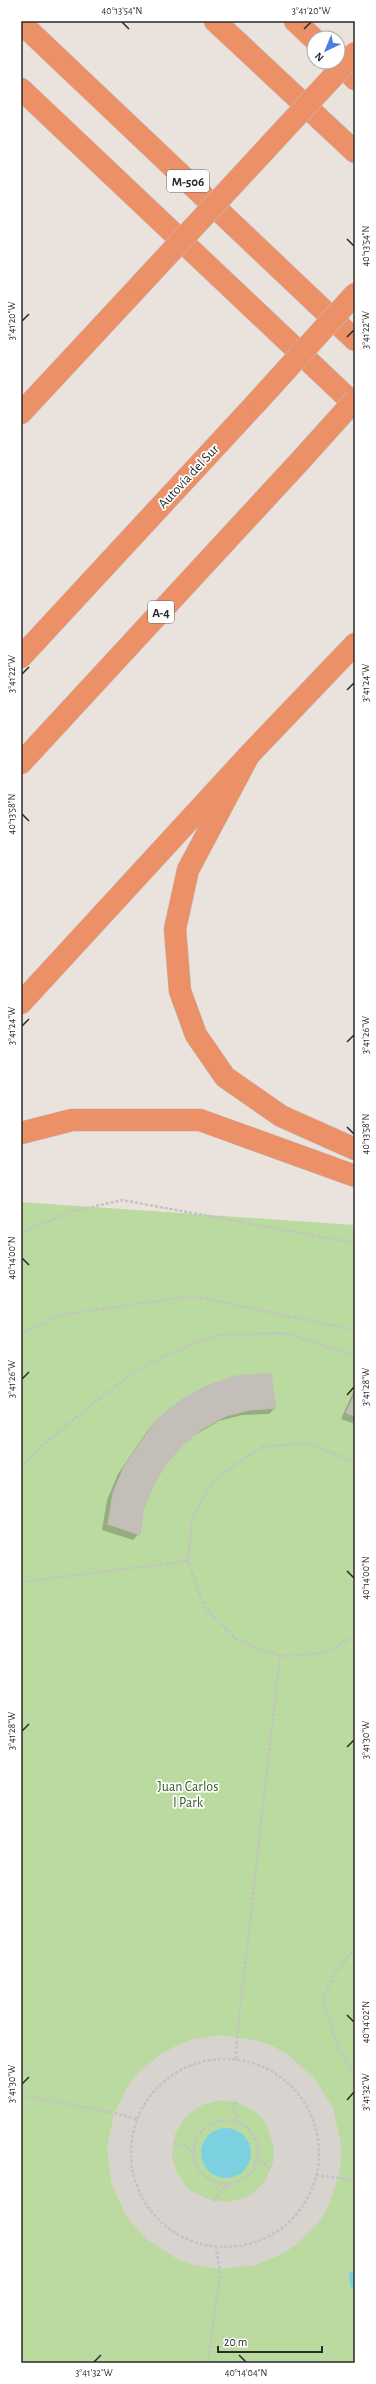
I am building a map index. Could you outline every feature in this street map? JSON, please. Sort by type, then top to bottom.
[{"type":"highway","points":[[215,21],[355,152]]},
{"type":"highway","points":[[295,21],[306,31]]},
{"type":"highway","name":"M-506","points":[[21,23],[355,340]]},
{"type":"highway","points":[[21,413],[355,53]]},
{"type":"highway","points":[[346,70],[355,78]]},
{"type":"highway","points":[[21,89],[355,405]]},
{"type":"highway","points":[[21,104],[94,159]]},
{"type":"highway","name":"Autovía del Sur","points":[[21,657],[355,294]]},
{"type":"highway","name":"A-4","points":[[21,763],[355,400]]},
{"type":"highway","points":[[21,1003],[249,755],[355,644]]},
{"type":"highway","points":[[249,755],[188,870],[175,930],[180,991],[196,1035],[225,1077],[281,1116],[355,1149]]},
{"type":"highway","points":[[21,1133],[72,1120],[200,1120],[355,1176]]},
{"type":"path","points":[[21,1233],[70,1212],[122,1200],[355,1243]]},
{"type":"path","points":[[21,1334],[60,1315],[192,1296],[355,1330]]},
{"type":"path","points":[[21,1469],[42,1445],[133,1372],[191,1344],[219,1335],[286,1333],[355,1356]]},
{"type":"path","points":[[355,1462],[307,1443],[262,1447],[214,1479],[192,1518],[188,1561],[204,1607],[238,1641],[280,1656],[325,1653],[355,1636]]},
{"type":"path","points":[[21,1582],[188,1561]]},
{"type":"path","points":[[236,2059],[237,2036],[280,1656]]},
{"type":"path","points":[[355,1948],[332,1977],[323,2000],[338,2047],[355,2074]]},
{"type":"path","points":[[228,2058],[236,2059],[259,2064],[286,2080],[306,2104],[318,2133],[320,2164],[311,2194],[293,2220],[267,2238],[237,2247],[206,2246],[177,2234],[152,2214],[136,2187],[130,2157],[137,2119],[147,2098],[170,2075],[197,2062],[228,2058]]},
{"type":"path","points":[[21,2095],[137,2119]]},
{"type":"path","points":[[236,2102],[233,2110],[240,2123],[253,2134],[257,2144],[260,2161],[271,2169]]},
{"type":"path","points":[[230,2183],[212,2181],[204,2174],[197,2166],[194,2155],[195,2144],[199,2134],[206,2126],[226,2119],[240,2123]]},
{"type":"path","points":[[172,2144],[184,2145],[194,2155]]},
{"type":"path","points":[[214,2201],[218,2194],[230,2183],[242,2179],[250,2173],[258,2156]]},
{"type":"path","points":[[316,2174],[355,2180]]},
{"type":"path","points":[[208,2363],[220,2273],[216,2246]]},
{"type":"green space","name":"Juan Carlos I Park","points":[[21,1202],[355,1225],[355,2363],[21,2363]]},
{"type":"shaded area","points":[[221,2035],[254,2040],[271,2045],[287,2054],[314,2078],[333,2108],[341,2144],[341,2161],[338,2179],[327,2209],[319,2222],[297,2244],[284,2253],[256,2265],[220,2269],[194,2265],[177,2259],[148,2240],[136,2228],[125,2214],[111,2182],[107,2147],[114,2113],[128,2086],[138,2073],[162,2053],[190,2040]],"holes":[[[222,2100],[237,2102],[257,2113],[267,2125],[274,2147],[273,2163],[265,2182],[249,2196],[230,2202],[210,2200],[189,2190],[176,2171],[172,2156],[175,2134],[185,2117],[202,2105]]]},
{"type":"water","points":[[221,2128],[231,2128],[244,2135],[251,2148],[251,2158],[244,2171],[231,2178],[221,2178],[212,2174],[205,2167],[201,2158],[201,2148],[205,2139],[212,2132]]},
{"type":"building","points":[[271,1373],[276,1408],[249,1410],[226,1416],[202,1429],[185,1443],[167,1463],[155,1482],[144,1508],[140,1535],[108,1524],[113,1493],[124,1467],[156,1420],[181,1400],[206,1386],[235,1376]]},
{"type":"building","points":[[355,1394],[355,1416],[346,1413]]},
{"type":"waterway","points":[[354,2276],[355,2284]]}]
